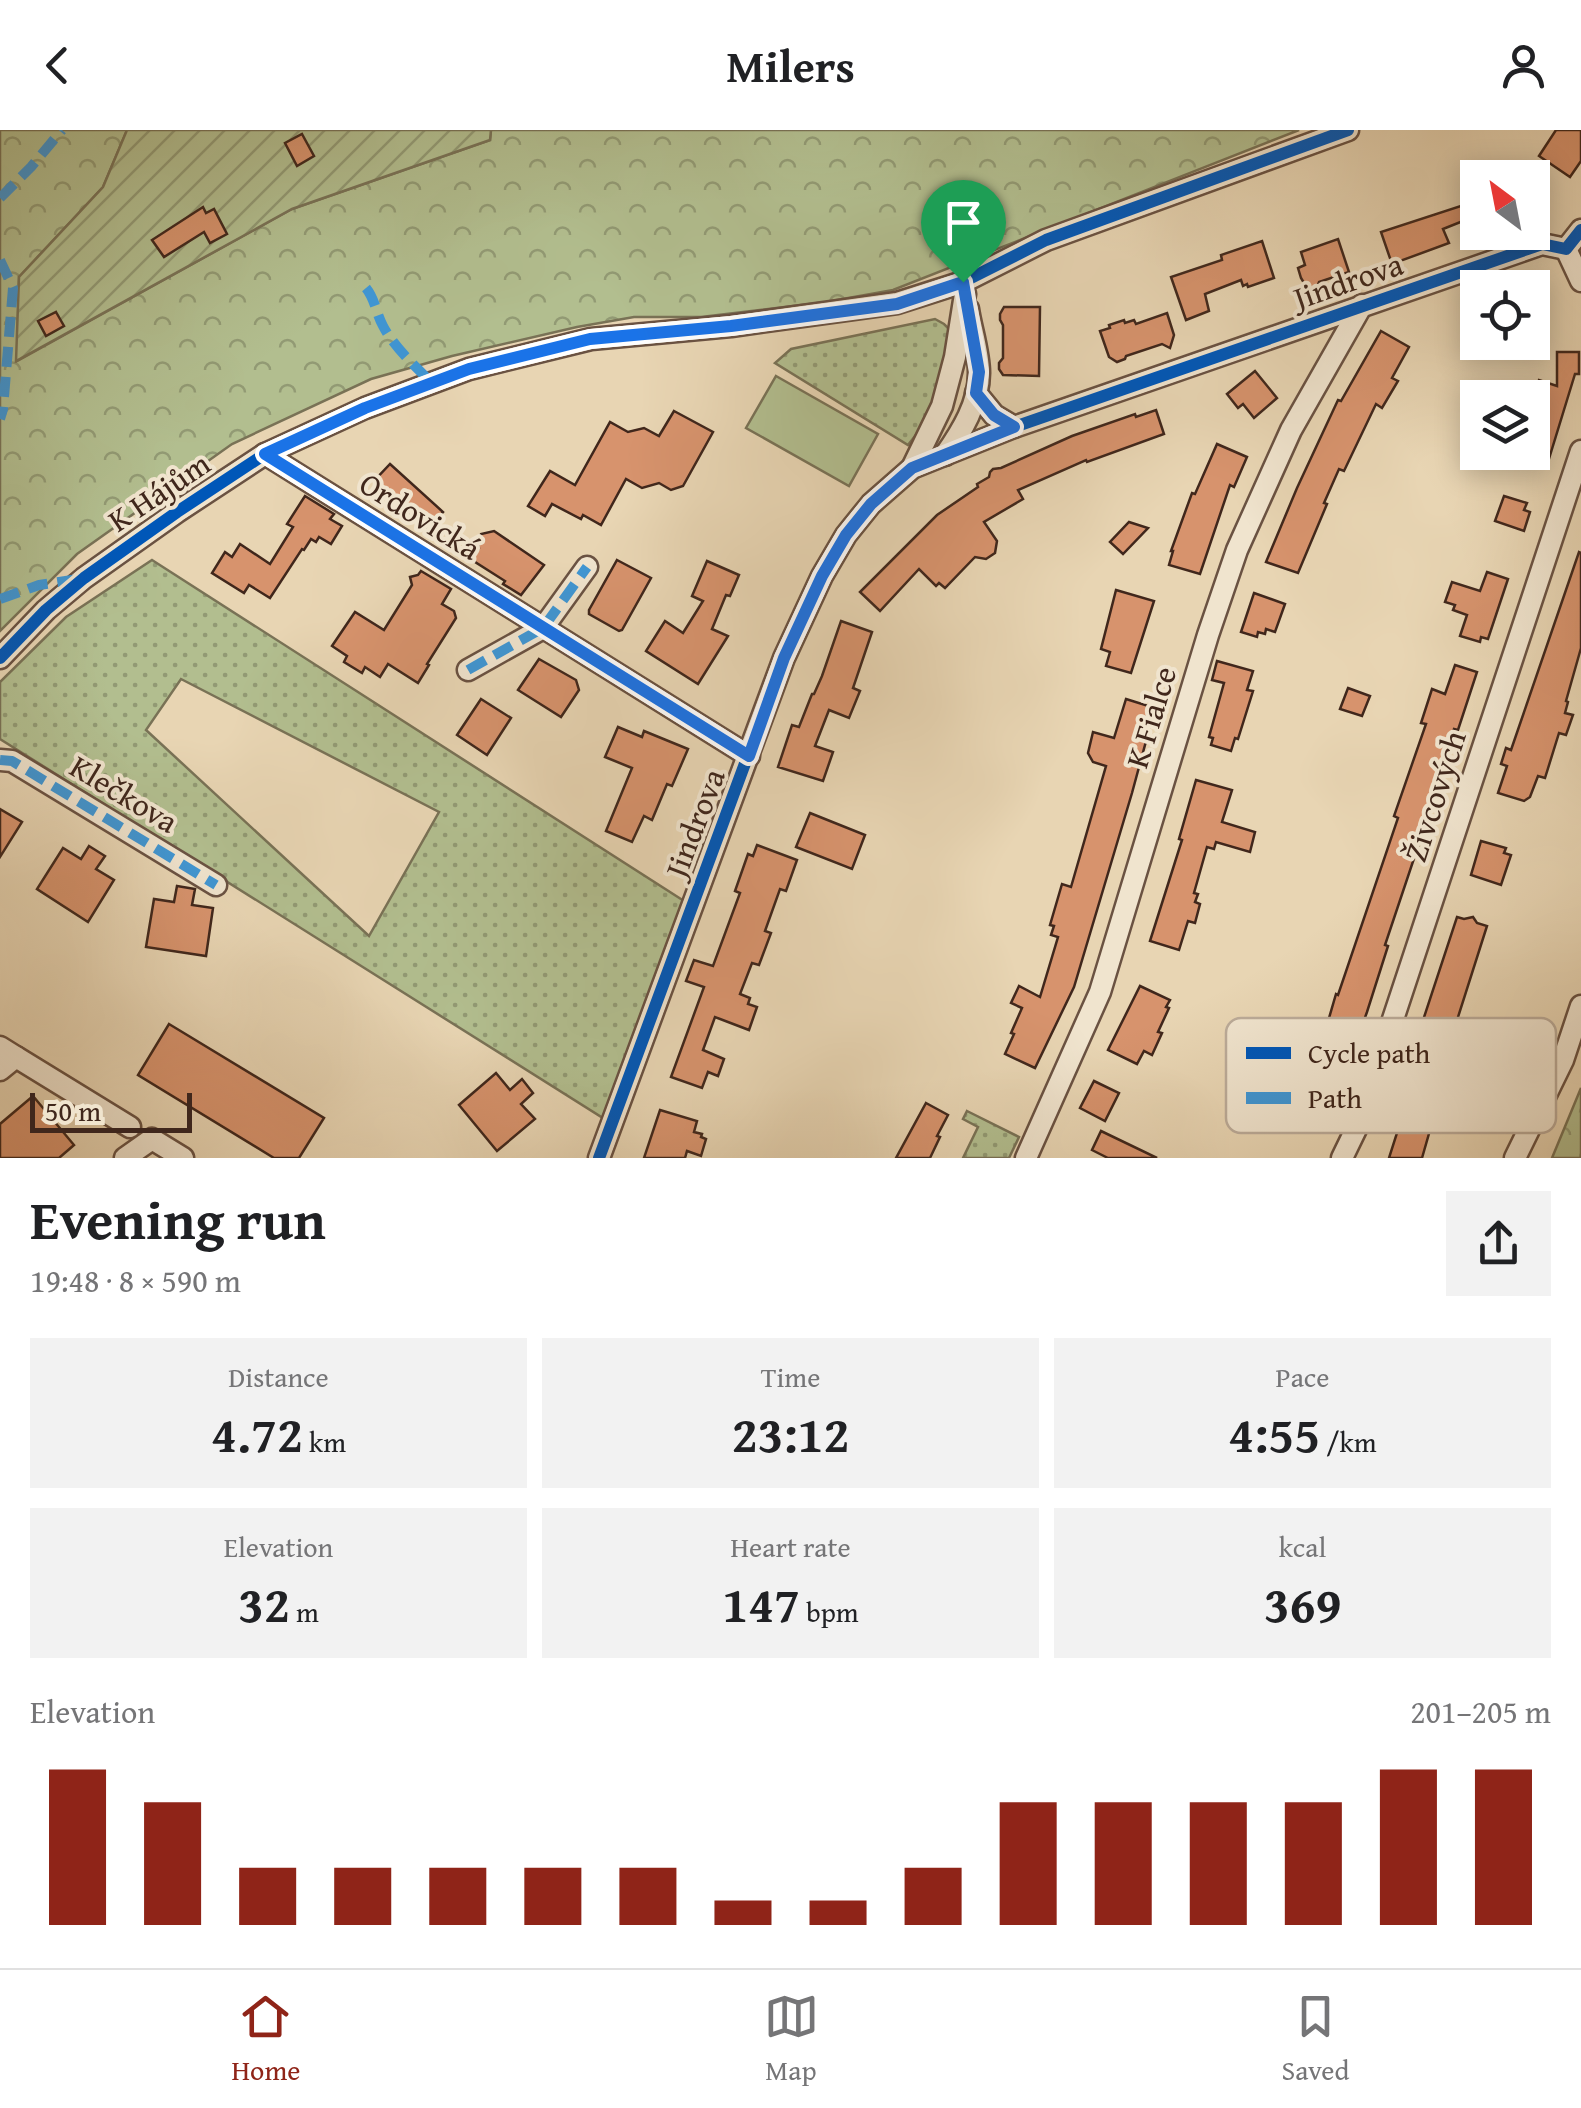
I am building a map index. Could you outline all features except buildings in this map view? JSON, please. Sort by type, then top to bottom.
[{"type":"street","name":"K Hájům","points":[[0,658],[46,610],[84,578],[177,512],[265,454],[365,408],[469,369],[590,339],[731,326],[897,304],[964,288],[1046,240],[1348,130]]},
{"type":"street","points":[[1581,230],[1566,248],[1581,282]]},
{"type":"street","name":"Jindrova","points":[[600,1158],[784,658],[822,576],[846,535],[871,504],[912,468],[1014,427],[1542,244],[1566,248]]},
{"type":"street","points":[[946,454],[965,426],[979,372],[964,288]]},
{"type":"street","name":"Jindrova","points":[[912,468],[942,406],[955,357],[964,288]]},
{"type":"street","name":"K Fialce","points":[[1034,1155],[1100,992],[1237,550],[1291,430],[1362,305]]},
{"type":"street","points":[[976,393],[994,415],[1014,427]]},
{"type":"street","name":"Živcových","points":[[1394,1018],[1581,451]]},
{"type":"street","name":"Ordovická","points":[[265,454],[749,756]]},
{"type":"street","points":[[468,670],[543,628],[587,567]]},
{"type":"street","name":"Klečkova","points":[[0,760],[12,761],[216,886]]},
{"type":"street","points":[[1556,1074],[1581,1006]]},
{"type":"street","points":[[5,1058],[130,1128]]},
{"type":"street","name":"Živcových","points":[[1342,1158],[1354,1133]]},
{"type":"street","points":[[1515,1158],[1527,1133]]},
{"type":"street","points":[[125,1158],[152,1139],[183,1158]]},
{"type":"green space","points":[[0,130],[127,130],[103,187],[19,277],[17,361],[292,209],[490,140],[491,130],[1299,130],[893,290],[701,317],[634,317],[452,356],[371,379],[232,444],[77,554],[0,631]]},
{"type":"green space","points":[[127,130],[491,130],[490,140],[292,209],[16,361],[19,277],[103,187]]},
{"type":"green space","points":[[935,319],[953,333],[933,413],[908,445],[775,363],[791,349]]},
{"type":"green space","points":[[776,376],[878,434],[849,486],[746,428]]},
{"type":"green space","points":[[152,560],[684,901],[603,1118],[0,739],[0,682],[66,617]],"holes":[[[181,679],[439,812],[369,936],[146,730]]]},
{"type":"green space","points":[[1581,1088],[1581,1158],[1552,1158]]},
{"type":"green space","points":[[967,1111],[1019,1137],[1009,1158],[963,1158],[978,1127],[963,1119]]},
{"type":"marked path","points":[[0,198],[62,130]]},
{"type":"marked path","points":[[0,260],[13,288],[0,419]]},
{"type":"marked path","points":[[366,288],[388,334],[432,383]]},
{"type":"marked path","points":[[265,454],[749,756]]},
{"type":"marked path","points":[[468,670],[543,628],[587,567]]},
{"type":"marked path","points":[[0,599],[39,585],[79,579]]},
{"type":"marked path","points":[[0,760],[12,761],[216,885]]},
{"type":"cycle path","points":[[0,658],[46,610],[84,578],[177,512],[265,454],[365,408],[469,369],[591,339],[731,326],[897,303],[963,282],[1046,240],[1348,130]]},
{"type":"cycle path","points":[[976,393],[994,415],[1014,427],[1542,244],[1566,249],[1581,230]]},
{"type":"cycle path","points":[[599,1158],[784,658],[822,576],[846,535],[871,504],[912,468],[1014,427]]},
{"type":"route","points":[[963,282],[979,372],[976,393],[994,415],[1014,427],[912,468],[871,504],[846,535],[784,658],[749,756],[265,454],[365,408],[469,369],[590,339],[731,326],[897,304],[963,282]]}]
